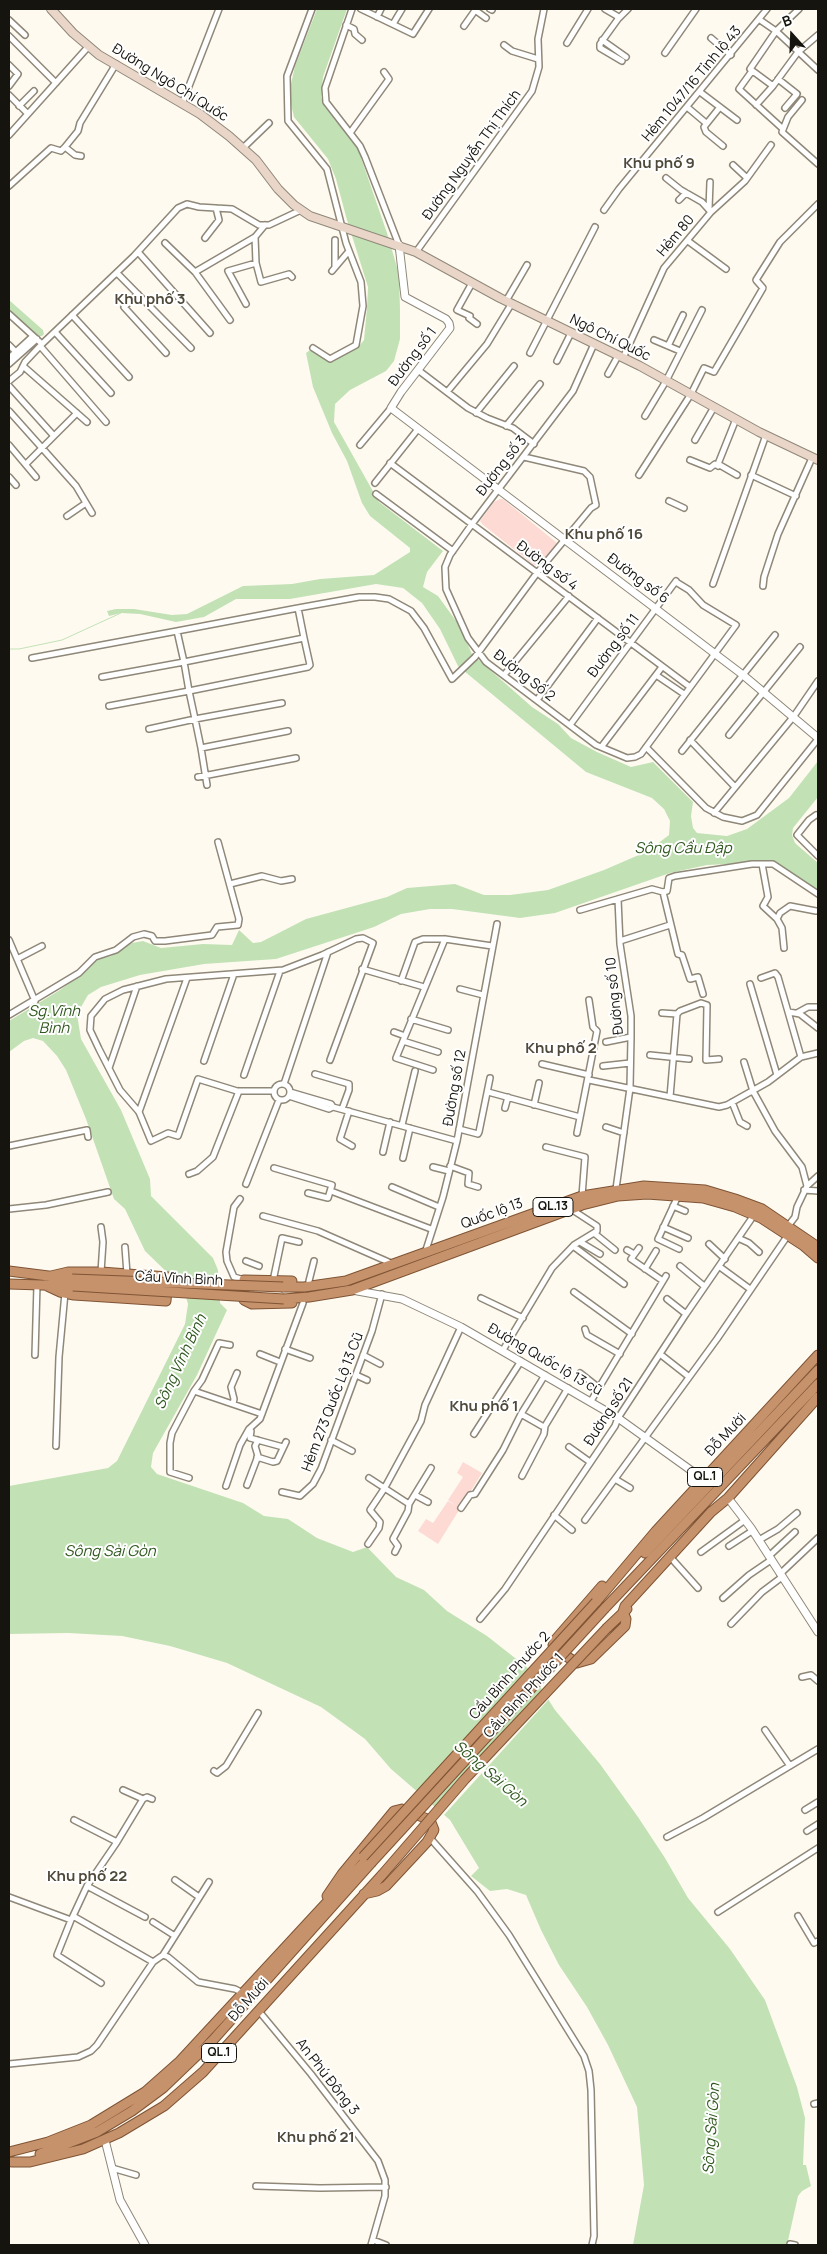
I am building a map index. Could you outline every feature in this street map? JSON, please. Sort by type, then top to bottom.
[{"type":"highway","name":"Quốc lộ 13","points":[[283,1287],[304,1287],[346,1282],[582,1196],[644,1186],[674,1186],[705,1190],[762,1209],[818,1258]]},
{"type":"highway","name":"Quốc lộ 13","points":[[284,1298],[348,1291],[571,1209],[618,1196],[647,1194],[703,1198],[754,1215],[818,1248]]},
{"type":"highway","name":"Quốc lộ 13","points":[[789,1233],[818,1262]]},
{"type":"highway","name":"QL.13","points":[[9,1271],[51,1276],[72,1283]]},
{"type":"highway","points":[[41,1284],[65,1293],[166,1301],[168,1277],[101,1272],[73,1272],[51,1276]]},
{"type":"highway","points":[[346,1282],[337,1278],[309,1281],[244,1280],[244,1298],[247,1303],[304,1303],[348,1291]]},
{"type":"highway","name":"QL.13","points":[[9,1284],[72,1283]]},
{"type":"highway","name":"Cầu Vĩnh Bình","points":[[72,1283],[283,1287]]},
{"type":"highway","name":"Cầu Vĩnh Bình","points":[[72,1283],[284,1298]]},
{"type":"highway","name":"Đỗ Mười","points":[[607,1628],[714,1514],[717,1509],[714,1488],[818,1356]]},
{"type":"highway","name":"QL.1","points":[[776,1422],[818,1364]]},
{"type":"highway","name":"QL.1","points":[[776,1422],[818,1370]]},
{"type":"highway","name":"QL.1","points":[[776,1422],[818,1384]]},
{"type":"highway","name":"QL.1","points":[[776,1422],[818,1390]]},
{"type":"highway","name":"Đỗ Mười","points":[[649,1544],[818,1397]]},
{"type":"highway","name":"Đỗ Mười","points":[[600,1605],[776,1422]]},
{"type":"highway","name":"Đỗ Mười","points":[[600,1605],[649,1544],[656,1531],[714,1488],[776,1422]]},
{"type":"highway","name":"Đỗ Mười","points":[[623,1612],[625,1606],[712,1512],[717,1509]]},
{"type":"highway","name":"QL.1","points":[[623,1612],[626,1619],[625,1626],[591,1659],[577,1663],[557,1651],[553,1645],[556,1639],[605,1582],[633,1552],[649,1544]]},
{"type":"highway","name":"Cầu Bình Phước 2","points":[[367,1860],[600,1605]]},
{"type":"highway","name":"Cầu Bình Phước 1","points":[[382,1875],[478,1765],[607,1628]]},
{"type":"highway","name":"QL.1","points":[[327,1896],[342,1874],[394,1811],[398,1809],[428,1819],[434,1830],[430,1838],[383,1888],[364,1894]]},
{"type":"highway","name":"Đỗ Mười","points":[[252,1984],[257,1972],[327,1896],[367,1860]]},
{"type":"highway","name":"Đỗ Mười","points":[[9,2150],[70,2134],[110,2115],[161,2080],[367,1860]]},
{"type":"highway","name":"Đỗ Mười","points":[[10,2162],[59,2148],[97,2132],[132,2111],[163,2088],[212,2040],[367,1860]]},
{"type":"highway","name":"Đỗ Mười","points":[[10,2162],[30,2162],[83,2149],[105,2140],[152,2115],[180,2094],[382,1875]]},
{"type":"main road","name":"Đường Ngô Chí Quốc","points":[[51,9],[88,47],[215,124],[256,160],[278,189],[301,210],[310,216],[344,229],[388,241]]},
{"type":"main road","name":"Ngô Chí Quốc","points":[[388,241],[416,252],[472,283],[666,380],[766,435],[815,459]]},
{"type":"street","points":[[182,104],[219,9]]},
{"type":"street","points":[[312,9],[287,76],[288,121],[327,169],[349,251],[361,282],[363,306],[356,345],[330,359],[313,348]]},
{"type":"street","points":[[352,9],[325,88],[326,102],[350,133],[365,157],[400,245]]},
{"type":"street","points":[[361,9],[413,34],[429,9]]},
{"type":"street","points":[[377,16],[381,9]]},
{"type":"street","points":[[393,24],[402,9]]},
{"type":"street","name":"Đường Nguyễn Thị Thích","points":[[416,252],[532,91],[539,67],[540,21],[544,9]]},
{"type":"street","points":[[567,43],[588,9]]},
{"type":"street","points":[[605,9],[618,19]]},
{"type":"street","points":[[624,59],[600,48],[600,44],[618,19],[628,9]]},
{"type":"street","points":[[665,53],[696,9]]},
{"type":"street","name":"Hẻm 1047/16 Tỉnh lộ 43","points":[[604,210],[619,189],[768,9]]},
{"type":"street","points":[[798,9],[776,31],[750,68],[752,71],[739,88],[783,129],[782,132],[818,164]]},
{"type":"street","points":[[464,26],[476,10],[486,18]]},
{"type":"street","points":[[9,20],[24,35]]},
{"type":"street","name":"Hẻm 1047/16 Tỉnh lộ 43","points":[[760,20],[776,31],[818,70]]},
{"type":"street","points":[[346,25],[354,29],[355,34],[362,40]]},
{"type":"street","points":[[9,36],[56,84]]},
{"type":"street","points":[[756,105],[773,86],[798,52],[818,37]]},
{"type":"street","points":[[711,38],[731,55]]},
{"type":"street","points":[[504,45],[512,50],[538,59]]},
{"type":"street","points":[[9,135],[88,47]]},
{"type":"street","points":[[9,186],[51,148],[61,151],[65,147],[78,131],[80,123],[116,64]]},
{"type":"street","points":[[9,65],[18,74],[9,86]]},
{"type":"street","points":[[752,71],[773,86]]},
{"type":"street","points":[[350,133],[389,79],[384,72]]},
{"type":"street","points":[[778,79],[796,94],[785,108]]},
{"type":"street","points":[[19,106],[34,91]]},
{"type":"street","points":[[700,92],[737,120]]},
{"type":"street","points":[[9,95],[28,114]]},
{"type":"street","points":[[783,129],[788,117],[802,100]]},
{"type":"street","points":[[687,107],[706,123]]},
{"type":"street","points":[[720,107],[704,127],[706,132],[723,146]]},
{"type":"street","points":[[243,148],[269,123]]},
{"type":"street","name":"Hẻm 80","points":[[608,374],[620,357],[664,268],[688,241],[710,211],[747,178],[772,145]]},
{"type":"street","points":[[65,147],[75,155],[81,156]]},
{"type":"street","points":[[733,165],[747,178]]},
{"type":"street","points":[[666,178],[702,202],[710,211]]},
{"type":"street","points":[[710,182],[710,211]]},
{"type":"street","points":[[679,200],[686,192]]},
{"type":"street","points":[[9,381],[20,372],[42,345],[72,315],[136,254],[178,208],[188,204],[232,209],[259,225],[265,225],[301,210]]},
{"type":"street","points":[[639,475],[691,394],[704,368],[714,372],[763,288],[756,280],[780,242],[818,204]]},
{"type":"street","points":[[205,238],[219,220],[216,208]]},
{"type":"street","points":[[814,209],[818,214]]},
{"type":"street","points":[[195,272],[255,237],[265,225]]},
{"type":"street","points":[[530,352],[595,227]]},
{"type":"street","points":[[255,237],[256,263],[260,282],[290,274],[292,277]]},
{"type":"street","points":[[335,240],[334,269],[349,251]]},
{"type":"street","points":[[688,241],[726,269]]},
{"type":"street","points":[[165,243],[195,272],[230,320]]},
{"type":"street","name":"Đường số 1","points":[[360,445],[391,408],[447,332],[449,323],[405,297],[400,245]]},
{"type":"street","points":[[136,254],[210,333]]},
{"type":"street","points":[[246,304],[228,271],[256,263]]},
{"type":"street","points":[[447,392],[488,344],[527,265]]},
{"type":"street","points":[[117,273],[190,348]]},
{"type":"street","points":[[472,283],[457,310],[470,316],[469,318],[477,324]]},
{"type":"street","points":[[138,294],[124,307],[166,353]]},
{"type":"street","points":[[644,416],[666,380],[702,310]]},
{"type":"street","points":[[9,314],[42,345],[106,422]]},
{"type":"street","points":[[72,315],[129,377]]},
{"type":"street","points":[[668,346],[683,315]]},
{"type":"street","points":[[55,332],[111,393]]},
{"type":"street","points":[[557,360],[571,333]]},
{"type":"street","points":[[9,345],[11,355],[35,338]]},
{"type":"street","points":[[9,364],[35,338]]},
{"type":"street","points":[[654,340],[680,351]]},
{"type":"street","name":"Đường số 3","points":[[452,553],[497,490],[524,458],[573,391],[594,344]]},
{"type":"street","points":[[23,366],[87,422]]},
{"type":"street","points":[[476,414],[514,366]]},
{"type":"street","points":[[418,370],[476,414],[520,432],[534,444]]},
{"type":"street","points":[[506,426],[540,384]]},
{"type":"street","points":[[9,386],[54,436]]},
{"type":"street","points":[[695,440],[714,407]]},
{"type":"street","name":"Đường số 6","points":[[391,408],[497,490],[743,674],[818,738]]},
{"type":"street","points":[[9,411],[76,486],[92,513]]},
{"type":"street","points":[[26,464],[77,413]]},
{"type":"street","points":[[718,466],[736,419]]},
{"type":"street","points":[[375,483],[418,429]]},
{"type":"street","points":[[713,584],[750,475],[766,435]]},
{"type":"street","points":[[9,445],[36,477]]},
{"type":"street","points":[[32,658],[358,597],[389,599],[411,611],[424,628],[452,679],[475,658],[537,573],[564,539],[591,508],[596,505],[590,477],[584,471],[524,458]]},
{"type":"street","points":[[764,586],[764,577],[778,534],[815,459]]},
{"type":"street","points":[[690,460],[710,468],[714,464],[737,475]]},
{"type":"street","name":"Đường số 4","points":[[390,463],[690,687]]},
{"type":"street","points":[[750,475],[796,496]]},
{"type":"street","points":[[9,477],[16,485]]},
{"type":"street","points":[[376,494],[452,553]]},
{"type":"street","points":[[669,501],[684,508]]},
{"type":"street","points":[[67,516],[86,503]]},
{"type":"street","name":"Đường Số 2","points":[[452,553],[445,567],[446,589],[468,638],[480,651],[486,662],[596,745],[627,758],[635,757],[646,746]]},
{"type":"street","name":"Đường số 11","points":[[570,725],[676,582],[689,590],[703,605],[736,625],[715,654]]},
{"type":"street","points":[[504,675],[568,596]]},
{"type":"street","points":[[108,706],[308,668],[310,665],[298,608]]},
{"type":"street","points":[[537,700],[598,618]]},
{"type":"street","points":[[177,631],[208,785]]},
{"type":"street","points":[[682,751],[775,635]]},
{"type":"street","points":[[102,677],[304,638]]},
{"type":"street","points":[[729,735],[800,647]]},
{"type":"street","points":[[715,654],[646,746],[706,808],[734,821],[742,821],[757,815],[818,738]]},
{"type":"street","points":[[602,746],[662,667]]},
{"type":"street","points":[[656,675],[684,694]]},
{"type":"street","points":[[714,813],[794,716],[818,681]]},
{"type":"street","points":[[149,729],[282,703]]},
{"type":"street","points":[[201,748],[288,731]]},
{"type":"street","points":[[690,740],[735,787]]},
{"type":"street","points":[[198,777],[296,758]]},
{"type":"street","points":[[816,816],[809,820],[797,835],[818,856]]},
{"type":"street","points":[[9,1015],[79,973],[94,957],[116,950],[133,937],[144,934],[152,936],[155,941],[159,942],[212,936],[217,927],[236,926],[239,924],[218,842]]},
{"type":"street","points":[[762,864],[768,897],[763,906],[782,928],[784,948]]},
{"type":"street","points":[[580,910],[652,890],[663,892],[668,890],[669,878],[675,876],[722,868],[762,864],[773,864],[783,869],[818,894]]},
{"type":"street","points":[[230,884],[262,876],[281,881],[292,879]]},
{"type":"street","points":[[663,892],[678,954],[682,955],[690,979],[698,977],[703,994]]},
{"type":"street","name":"Đường số 10","points":[[616,1189],[630,1088],[631,1037],[631,1016],[620,941],[618,899]]},
{"type":"street","points":[[777,920],[780,913],[790,906],[816,912]]},
{"type":"street","name":"Đường số 12","points":[[424,1253],[457,1141],[497,924]]},
{"type":"street","points":[[620,941],[670,926]]},
{"type":"street","points":[[274,1091],[239,1091],[198,1079],[176,1137],[168,1133],[151,1141],[139,1112],[120,1090],[90,1030],[91,1016],[96,1008],[112,994],[137,986],[186,978],[280,971],[356,939],[366,939],[372,943],[330,1060]]},
{"type":"street","points":[[401,980],[415,942],[423,939],[445,939],[492,946]]},
{"type":"street","points":[[433,1070],[397,1060],[411,1019],[445,939]]},
{"type":"street","points":[[9,940],[35,1001]]},
{"type":"street","points":[[17,959],[42,946]]},
{"type":"street","points":[[328,952],[284,1084],[290,1094],[329,1109],[333,1107],[342,1109],[457,1141]]},
{"type":"street","points":[[362,969],[424,987]]},
{"type":"street","points":[[244,1075],[280,971]]},
{"type":"street","points":[[761,978],[775,973],[780,982],[801,1057]]},
{"type":"street","points":[[204,1062],[234,974]]},
{"type":"street","points":[[139,1112],[186,978]]},
{"type":"street","points":[[750,984],[777,1075]]},
{"type":"street","points":[[109,1068],[137,986]]},
{"type":"street","points":[[460,989],[483,995]]},
{"type":"street","points":[[577,1133],[597,1031],[593,1027],[589,1000]]},
{"type":"street","points":[[670,1097],[677,1014],[683,1008],[701,1003],[707,1005],[706,1060],[719,1059]]},
{"type":"street","points":[[797,1013],[808,1007],[818,1007]]},
{"type":"street","points":[[789,1012],[797,1013],[818,1028]]},
{"type":"street","points":[[662,1013],[677,1014]]},
{"type":"street","points":[[411,1019],[448,1030]]},
{"type":"street","points":[[394,1032],[438,1052]]},
{"type":"street","points":[[606,1042],[631,1037]]},
{"type":"street","points":[[542,1064],[630,1088],[719,1107],[752,1091],[801,1057],[818,1053]]},
{"type":"street","points":[[650,1055],[689,1059]]},
{"type":"street","points":[[585,1520],[789,1233],[795,1217],[805,1188],[802,1167],[775,1130],[752,1091],[744,1062]]},
{"type":"street","points":[[603,1066],[630,1063]]},
{"type":"street","points":[[402,1125],[415,1072]]},
{"type":"street","points":[[315,1074],[349,1084],[342,1109]]},
{"type":"street","points":[[459,1129],[478,1134],[490,1078]]},
{"type":"street","points":[[534,1105],[539,1083]]},
{"type":"street","points":[[279,1100],[276,1098],[274,1091],[278,1085],[284,1084]]},
{"type":"street","points":[[188,1174],[196,1171],[213,1156],[239,1091]]},
{"type":"street","points":[[488,1092],[580,1117]]},
{"type":"street","points":[[279,1100],[284,1100],[290,1094]]},
{"type":"street","points":[[504,1108],[508,1097]]},
{"type":"street","points":[[246,1184],[279,1100]]},
{"type":"street","points":[[732,1102],[740,1122],[747,1126]]},
{"type":"street","points":[[349,1111],[340,1139],[352,1146]]},
{"type":"street","points":[[383,1152],[390,1122]]},
{"type":"street","points":[[606,1127],[624,1133]]},
{"type":"street","points":[[402,1158],[410,1128]]},
{"type":"street","points":[[9,1146],[87,1130],[88,1137]]},
{"type":"street","points":[[546,1147],[585,1157],[582,1196]]},
{"type":"street","points":[[433,1167],[469,1173],[468,1184],[478,1187]]},
{"type":"street","points":[[274,1168],[332,1185],[328,1198],[325,1199],[308,1193]]},
{"type":"street","points":[[805,1188],[818,1176]]},
{"type":"street","points":[[392,1188],[439,1207]]},
{"type":"street","points":[[805,1188],[818,1191]]},
{"type":"street","points":[[331,1191],[432,1229]]},
{"type":"street","points":[[9,1209],[46,1205],[108,1192]]},
{"type":"street","points":[[678,1196],[658,1239],[679,1249]]},
{"type":"street","points":[[240,1199],[234,1207],[226,1252],[227,1261],[234,1277],[244,1280]]},
{"type":"street","points":[[674,1206],[685,1211]]},
{"type":"street","points":[[503,1350],[552,1268],[573,1246],[597,1231],[597,1226],[571,1209]]},
{"type":"street","name":"Đường số 21","points":[[480,1620],[505,1589],[614,1426],[704,1286],[720,1267],[754,1215]]},
{"type":"street","points":[[263,1216],[318,1231],[395,1265]]},
{"type":"street","points":[[101,1227],[103,1245],[101,1272]]},
{"type":"street","points":[[664,1227],[688,1238]]},
{"type":"street","points":[[594,1233],[615,1250]]},
{"type":"street","points":[[273,1281],[282,1238],[300,1242]]},
{"type":"street","points":[[738,1238],[759,1252]]},
{"type":"street","points":[[580,1242],[600,1254]]},
{"type":"street","points":[[709,1244],[725,1259]]},
{"type":"street","points":[[573,1246],[624,1284]]},
{"type":"street","points":[[125,1247],[127,1274]]},
{"type":"street","points":[[591,1401],[664,1279],[631,1259],[639,1248]]},
{"type":"street","points":[[628,1250],[634,1254]]},
{"type":"street","points":[[645,1268],[656,1251]]},
{"type":"street","points":[[246,1261],[259,1266]]},
{"type":"street","points":[[309,1281],[314,1262]]},
{"type":"street","points":[[680,1266],[704,1286]]},
{"type":"street","points":[[720,1267],[750,1289]]},
{"type":"street","points":[[35,1355],[41,1284]]},
{"type":"street","name":"Đường Quốc lộ 13 cũ","points":[[348,1291],[382,1294],[402,1300],[461,1327],[591,1401],[645,1436],[714,1488],[745,1520],[818,1630]]},
{"type":"street","points":[[574,1292],[632,1334]]},
{"type":"street","points":[[56,1446],[59,1357],[65,1293]]},
{"type":"street","name":"Hẻm 273 Quốc Lộ 13 Cũ","points":[[282,1492],[300,1496],[313,1484],[321,1469],[363,1355],[382,1294]]},
{"type":"street","points":[[481,1298],[523,1318]]},
{"type":"street","points":[[667,1299],[686,1314]]},
{"type":"street","points":[[226,1486],[240,1445],[249,1429],[260,1419],[280,1362],[304,1303]]},
{"type":"street","points":[[368,1544],[379,1528],[380,1522],[379,1518],[370,1510],[384,1489],[421,1421],[425,1404],[461,1327]]},
{"type":"street","points":[[585,1329],[586,1335],[620,1354]]},
{"type":"street","points":[[189,1478],[170,1472],[170,1443],[175,1425],[202,1380],[219,1343],[230,1345]]},
{"type":"street","points":[[285,1349],[310,1358]]},
{"type":"street","points":[[260,1354],[280,1362]]},
{"type":"street","points":[[660,1354],[688,1376]]},
{"type":"street","points":[[363,1355],[380,1364]]},
{"type":"street","points":[[474,1434],[521,1361]]},
{"type":"street","points":[[233,1404],[234,1398],[231,1387],[236,1373]]},
{"type":"street","points":[[580,1373],[599,1388]]},
{"type":"street","points":[[356,1375],[367,1380]]},
{"type":"street","points":[[461,1508],[470,1495],[475,1494],[503,1450],[521,1414],[545,1375]]},
{"type":"street","points":[[522,1476],[544,1434],[545,1426],[568,1388]]},
{"type":"street","points":[[194,1391],[262,1414]]},
{"type":"street","points":[[521,1414],[542,1426]]},
{"type":"street","points":[[249,1429],[251,1431],[250,1438],[285,1445],[277,1461],[272,1462],[257,1456]]},
{"type":"street","points":[[247,1485],[257,1456],[255,1446],[258,1440]]},
{"type":"street","points":[[331,1440],[352,1451]]},
{"type":"street","points":[[569,1447],[590,1462]]},
{"type":"street","points":[[395,1552],[398,1546],[393,1539],[408,1511],[409,1504],[430,1468]]},
{"type":"street","points":[[369,1478],[409,1504]]},
{"type":"street","points":[[615,1479],[630,1488]]},
{"type":"street","points":[[415,1496],[428,1502]]},
{"type":"street","points":[[759,1540],[778,1529],[797,1513]]},
{"type":"street","points":[[554,1515],[572,1530]]},
{"type":"street","points":[[701,1552],[745,1520]]},
{"type":"street","points":[[729,1546],[752,1531]]},
{"type":"street","points":[[723,1598],[770,1558],[795,1532]]},
{"type":"street","points":[[731,1624],[762,1592],[817,1542]]},
{"type":"street","points":[[672,1559],[698,1588]]},
{"type":"street","points":[[802,1677],[811,1675],[818,1682]]},
{"type":"street","points":[[214,1771],[217,1773],[226,1766],[258,1714]]},
{"type":"street","points":[[765,1730],[790,1766]]},
{"type":"street","points":[[666,1837],[703,1818],[818,1749]]},
{"type":"street","points":[[123,1790],[143,1799],[147,1797],[152,1799]]},
{"type":"street","points":[[101,1983],[57,1955],[87,1886],[143,1799]]},
{"type":"street","points":[[805,1810],[818,1802]]},
{"type":"street","points":[[74,1820],[117,1842]]},
{"type":"street","points":[[807,1831],[818,1824]]},
{"type":"street","points":[[430,1838],[478,1891],[509,1934],[584,2056],[589,2071],[591,2090],[594,2236],[592,2245]]},
{"type":"street","points":[[718,1912],[818,1848]]},
{"type":"street","points":[[175,1880],[199,1897]]},
{"type":"street","points":[[9,2064],[86,2054],[97,2045],[153,1962],[163,1955],[209,1882]]},
{"type":"street","points":[[87,1886],[144,1917]]},
{"type":"street","points":[[9,1897],[72,1918],[153,1962]]},
{"type":"street","points":[[798,1916],[816,1942]]},
{"type":"street","points":[[153,1922],[175,1936]]},
{"type":"street","points":[[163,1955],[168,1956],[198,1982],[235,1989],[243,1993]]},
{"type":"street","name":"An Phú Đông 3","points":[[258,2010],[311,2074],[378,2162],[386,2187],[372,2243]]},
{"type":"street","points":[[105,2140],[120,2200],[145,2245]]},
{"type":"street","points":[[112,2168],[136,2175]]},
{"type":"street","points":[[256,2186],[320,2188],[386,2187]]},
{"type":"street","points":[[372,2243],[386,2245]]},
{"type":"shaded area","points":[[503,499],[557,543],[540,565],[534,565],[480,521],[494,502]]},
{"type":"shaded area","points":[[463,1462],[482,1473],[438,1544],[418,1531],[426,1519],[433,1523],[448,1501],[456,1506],[448,1500],[463,1477],[457,1473]]},
{"type":"water","name":"Sông Sài Gòn","points":[[317,9],[347,9],[323,77],[321,97],[325,107],[358,149],[399,274],[400,339],[394,361],[386,371],[350,390],[335,404],[334,422],[379,502],[443,551],[427,572],[423,587],[438,596],[459,625],[472,654],[532,707],[558,724],[571,738],[631,767],[653,762],[693,802],[691,816],[693,828],[697,833],[727,836],[747,829],[789,798],[818,761],[818,797],[793,828],[792,835],[795,843],[818,863],[818,891],[774,862],[707,865],[670,873],[555,913],[520,918],[452,909],[430,909],[401,914],[374,927],[276,959],[204,964],[140,975],[101,987],[88,995],[77,1014],[81,1039],[121,1110],[150,1179],[151,1196],[213,1258],[218,1270],[220,1303],[227,1310],[197,1375],[153,1453],[151,1467],[157,1474],[243,1503],[264,1516],[288,1519],[317,1538],[353,1552],[367,1547],[396,1577],[424,1590],[447,1611],[487,1636],[529,1669],[555,1710],[600,1764],[638,1817],[688,1898],[730,1949],[765,2000],[797,2087],[805,2118],[803,2165],[806,2165],[811,2186],[802,2191],[798,2196],[787,2245],[633,2245],[644,2185],[637,2107],[608,2045],[587,2007],[559,1965],[526,1895],[507,1889],[490,1891],[471,1876],[479,1868],[450,1820],[391,1769],[365,1739],[321,1707],[227,1663],[170,1646],[122,1636],[68,1633],[9,1634],[9,1486],[108,1468],[117,1461],[185,1324],[188,1304],[178,1283],[145,1251],[125,1209],[114,1199],[86,1119],[66,1070],[57,1056],[43,1041],[33,1038],[24,1041],[9,1052],[9,1021],[60,990],[87,970],[95,960],[111,956],[132,943],[143,941],[161,948],[203,944],[232,945],[239,930],[253,943],[261,942],[306,919],[387,897],[407,888],[455,884],[484,895],[510,895],[548,890],[604,870],[648,851],[669,835],[670,821],[664,809],[652,798],[586,772],[458,666],[440,629],[422,603],[403,588],[376,584],[290,599],[236,599],[204,617],[176,622],[140,614],[121,613],[109,616],[107,611],[116,609],[134,609],[172,615],[187,614],[243,586],[292,584],[320,579],[374,575],[410,552],[410,548],[370,516],[362,503],[347,461],[332,433],[313,387],[306,353],[310,350],[330,362],[359,346],[364,340],[368,287],[336,179],[328,159],[294,117],[291,104],[291,84],[295,66]]},
{"type":"water","points":[[9,300],[43,330],[44,334],[42,336],[37,336],[9,311]]},
{"type":"pier","points":[[547,1692],[550,1698],[443,1816],[437,1812]]},
{"type":"waterway","points":[[9,649],[19,649],[62,640],[121,613]]},
{"type":"district","name":"Khu phố 9","points":[[659,164]]},
{"type":"district","name":"Khu phố 3","points":[[150,300]]},
{"type":"district","name":"Khu phố 16","points":[[604,535]]},
{"type":"district","name":"Khu phố 2","points":[[561,1049]]},
{"type":"district","name":"Khu phố 1","points":[[484,1407]]},
{"type":"district","name":"Khu phố 22","points":[[87,1877]]},
{"type":"district","name":"Khu phố 21","points":[[316,2138]]},
{"type":"water label","name":"Sông Cầu Đập","points":[[683,849]]},
{"type":"water label","name":"Sg.Vĩnh Bình","points":[[54,1020]]},
{"type":"water label","name":"Sông Vĩnh Bình","points":[[181,1362]]}]
